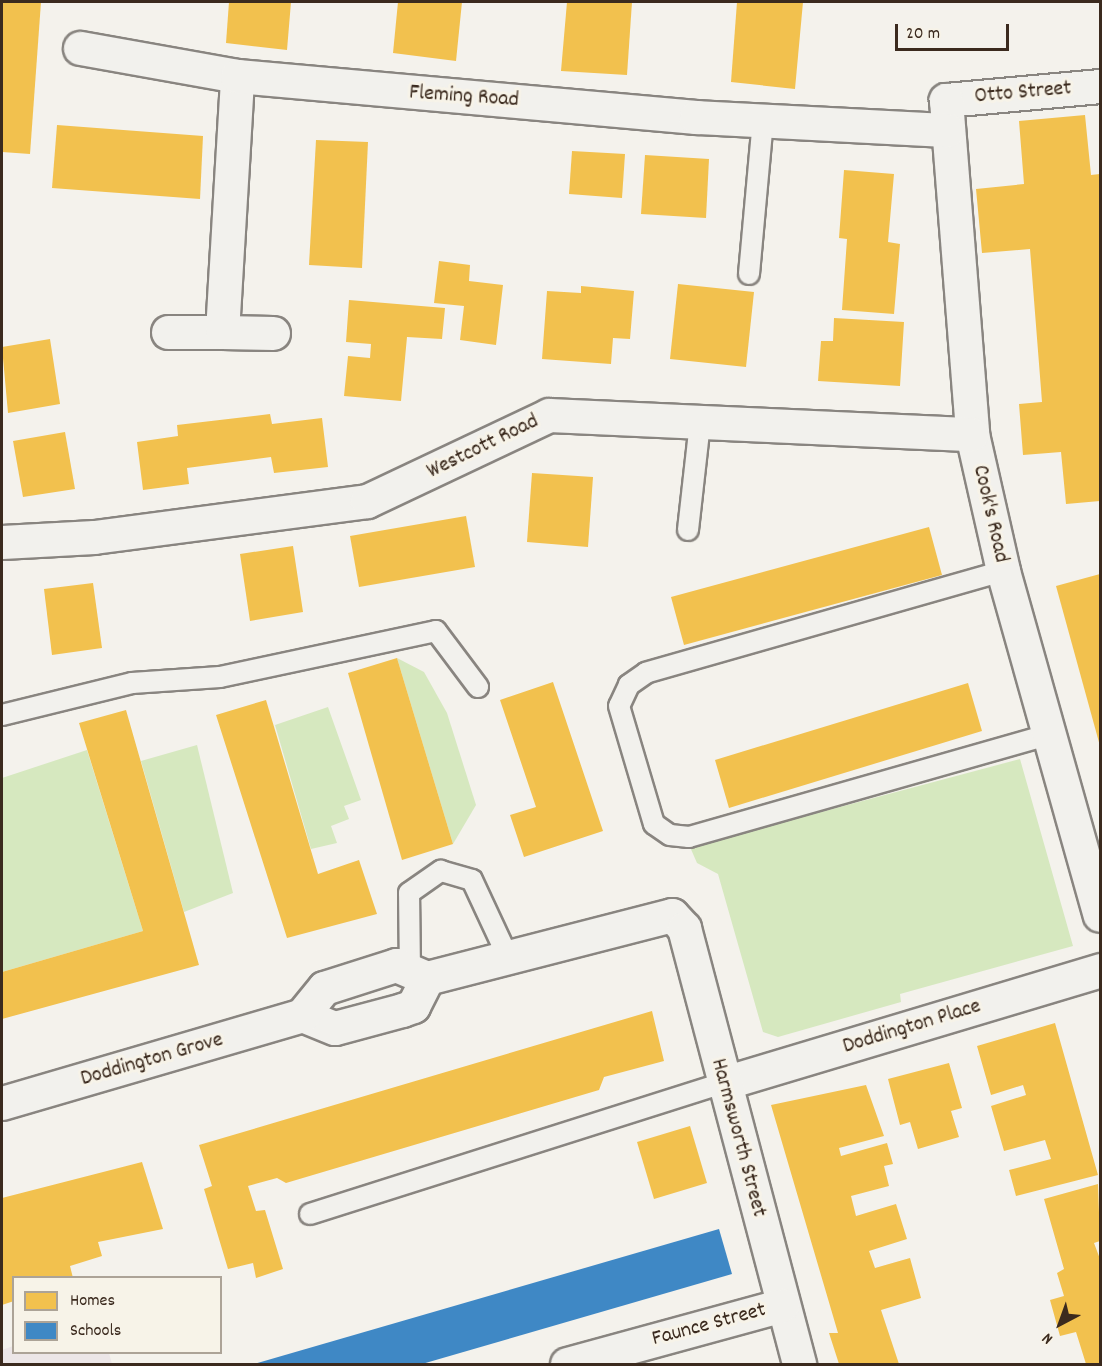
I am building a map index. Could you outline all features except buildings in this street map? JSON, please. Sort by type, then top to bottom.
[{"type":"street","name":"Fleming Road","points":[[80,48],[237,76],[763,121],[947,115]]},
{"type":"street","points":[[222,332],[237,76]]},
{"type":"street","name":"Otto Street","points":[[947,115],[1101,86]]},
{"type":"street","name":"Cook's Road","points":[[947,115],[972,434],[1003,571],[1101,915]]},
{"type":"street","points":[[168,332],[273,333]]},
{"type":"street","name":"Westcott Road","points":[[2,542],[94,537],[367,501],[549,415],[972,434]]},
{"type":"street","name":"Harmsworth Street","points":[[507,955],[672,915],[684,928],[799,1365]]},
{"type":"street","points":[[418,975],[413,1006],[335,1028],[302,1016],[324,988],[396,965],[418,975],[507,955]]},
{"type":"street","name":"Doddington Place","points":[[724,1083],[1101,970]]},
{"type":"street","name":"Doddington Grove","points":[[2,1103],[302,1016]]},
{"type":"street","name":"Faunce Street","points":[[567,1365],[782,1305]]},
{"type":"lane","points":[[749,274],[763,121]]},
{"type":"lane","points":[[688,530],[700,423]]},
{"type":"lane","points":[[1003,571],[646,674],[628,685],[619,706],[654,824],[670,835],[688,837],[1048,735]]},
{"type":"lane","points":[[2,715],[132,683],[220,677],[436,631],[478,687]]},
{"type":"lane","points":[[418,975],[410,893],[441,871],[472,880],[507,955]]},
{"type":"lane","points":[[310,1214],[724,1083]]},
{"type":"shaded area","points":[[12,1346],[12,1354],[109,1354],[112,1364],[2,1364],[2,1350]]},
{"type":"green space","points":[[397,658],[424,672],[447,713],[476,805],[453,844]]},
{"type":"green space","points":[[328,707],[361,800],[344,806],[349,819],[331,826],[337,843],[311,849],[275,725]]},
{"type":"green space","points":[[197,745],[233,893],[184,912],[141,761]]},
{"type":"green space","points":[[87,750],[143,931],[2,972],[2,778]]},
{"type":"green space","points":[[1020,759],[1073,946],[900,994],[901,1002],[778,1037],[763,1032],[718,874],[697,863],[690,847]]}]
